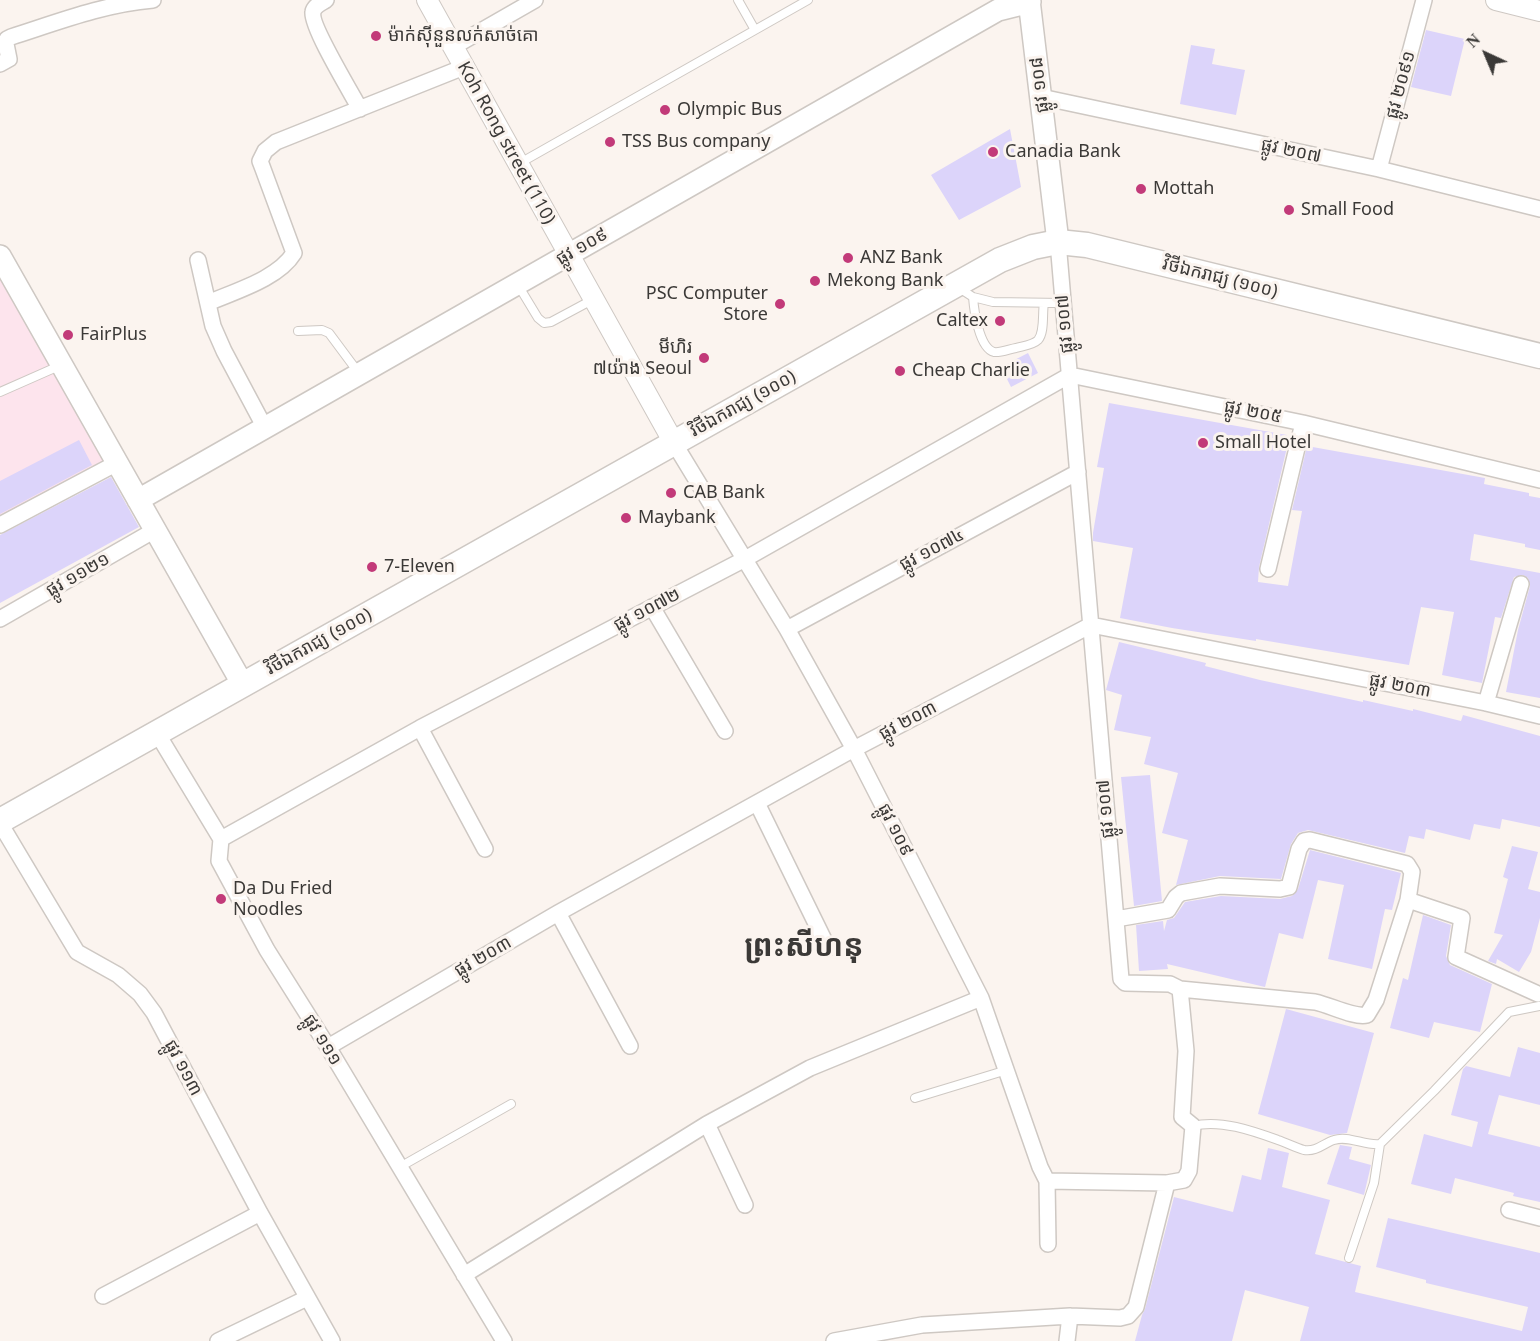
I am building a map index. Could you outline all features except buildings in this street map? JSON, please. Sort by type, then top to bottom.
[{"type":"main road","name":"ផ្លូវ ១០៨","points":[[1029,1],[1058,242]]},
{"type":"main road","name":"ផ្លូវ ១០៩","points":[[138,500],[998,10],[1029,1]]},
{"type":"main road","name":"វិថីឯករាជ្យ (១០០)","points":[[0,822],[674,443],[964,291],[1000,260],[1033,247],[1058,242],[1088,245],[1540,356]]},
{"type":"main road","points":[[0,256],[243,685]]},
{"type":"street","points":[[0,64],[9,59],[6,44],[7,39],[11,37],[82,14],[129,2],[153,0]]},
{"type":"street","points":[[326,0],[314,8],[312,15],[317,30],[360,110]]},
{"type":"street","name":"Koh Rong street (110)","points":[[427,0],[674,443]]},
{"type":"street","points":[[453,48],[535,0]]},
{"type":"street","name":"ផ្លូវ ២០៩១","points":[[1379,170],[1424,0]]},
{"type":"street","points":[[1496,0],[1540,11]]},
{"type":"street","points":[[207,303],[271,274],[284,266],[294,253],[260,161],[265,151],[276,142],[360,110],[464,66]]},
{"type":"street","name":"ផ្លូវ ២០៧","points":[[1041,97],[1379,170],[1540,209]]},
{"type":"street","name":"ផ្លូវ ១០៧","points":[[1058,242],[1121,979],[1123,982],[1170,984],[1180,989]]},
{"type":"street","points":[[198,260],[213,326],[265,428]]},
{"type":"street","name":"ផ្លូវ ២០៥","points":[[1070,375],[1303,423],[1540,480]]},
{"type":"street","name":"ផ្លូវ ១០៧២","points":[[220,839],[420,728],[744,559],[1070,375]]},
{"type":"street","points":[[1268,569],[1303,423]]},
{"type":"street","name":"ផ្លូវ ១០៩","points":[[674,443],[787,628],[854,749],[981,998],[1040,1167],[1047,1181],[1048,1244]]},
{"type":"street","points":[[0,525],[117,463]]},
{"type":"street","name":"ផ្លូវ ១០៧៤","points":[[787,628],[1078,472]]},
{"type":"street","name":"ផ្លូវ ១១២១","points":[[0,619],[155,530]]},
{"type":"street","points":[[1486,703],[1521,584]]},
{"type":"street","points":[[652,607],[725,731]]},
{"type":"street","name":"ផ្លូវ ២០៣","points":[[328,1047],[558,914],[854,749],[1091,625],[1486,703],[1540,716]]},
{"type":"street","points":[[420,728],[485,849]]},
{"type":"street","name":"ផ្លូវ ១១១","points":[[157,733],[220,839],[219,861],[267,950],[328,1047],[504,1341]]},
{"type":"street","points":[[757,803],[828,948]]},
{"type":"street","name":"ផ្លូវ ១១៣","points":[[0,822],[77,952],[118,975],[140,994],[154,1014],[260,1213],[332,1341]]},
{"type":"street","points":[[1047,1181],[1167,1183],[1187,1178],[1193,1126],[1182,1117],[1186,1051],[1180,989],[1315,1002],[1329,1004],[1360,1017],[1367,1015],[1376,1000],[1408,900],[1412,872],[1407,864],[1310,840],[1304,841],[1299,849],[1289,887],[1280,889],[1220,886],[1181,893],[1168,910],[1116,919]]},
{"type":"street","points":[[1408,900],[1462,918],[1456,957],[1539,998]]},
{"type":"street","points":[[558,914],[630,1046]]},
{"type":"street","points":[[464,1275],[707,1124],[810,1068],[981,998]]},
{"type":"street","points":[[707,1124],[745,1205]]},
{"type":"street","points":[[834,1341],[922,1325],[1070,1316],[1120,1318],[1128,1316],[1136,1307],[1167,1183]]},
{"type":"street","points":[[1509,1210],[1540,1218]]},
{"type":"street","points":[[104,1296],[260,1213]]},
{"type":"street","points":[[218,1341],[307,1298]]},
{"type":"street","points":[[1067,1341],[1070,1316]]},
{"type":"lane","points":[[738,0],[755,30]]},
{"type":"lane","points":[[518,164],[808,0]]},
{"type":"lane","points":[[517,284],[538,318],[544,322],[551,322],[593,299]]},
{"type":"lane","points":[[964,291],[993,302],[1064,303]]},
{"type":"lane","points":[[964,291],[986,345],[990,350],[996,352],[1038,340],[1044,303]]},
{"type":"lane","points":[[298,331],[322,330],[328,333],[359,374]]},
{"type":"lane","points":[[0,392],[61,365]]},
{"type":"lane","points":[[1193,1126],[1205,1123],[1220,1125],[1266,1136],[1305,1150],[1314,1149],[1336,1139],[1371,1146],[1380,1144],[1509,1012],[1539,998]]},
{"type":"lane","points":[[915,1098],[1007,1070]]},
{"type":"lane","points":[[399,1168],[511,1104]]},
{"type":"lane","points":[[1349,1258],[1371,1193],[1380,1144]]},
{"type":"shaded area","points":[[0,272],[108,461],[0,516]]},
{"type":"place","name":"ម៉ាក់សុីនួនលក់សាច់គោ","points":[[376,36]]},
{"type":"place","name":"Olympic Bus","points":[[665,110]]},
{"type":"place","name":"TSS Bus company","points":[[610,142]]},
{"type":"place","name":"Canadia Bank","points":[[993,152]]},
{"type":"place","name":"Mottah","points":[[1141,189]]},
{"type":"place","name":"Small Food","points":[[1289,210]]},
{"type":"place","name":"ANZ Bank","points":[[848,258]]},
{"type":"place","name":"Mekong Bank","points":[[815,281]]},
{"type":"place","name":"PSC Computer Store","points":[[780,304]]},
{"type":"place","name":"Caltex","points":[[1000,321]]},
{"type":"place","name":"FairPlus","points":[[68,335]]},
{"type":"place","name":"មីហិរ ៧យ៉ាង Seoul","points":[[704,358]]},
{"type":"place","name":"Cheap Charlie","points":[[900,371]]},
{"type":"place","name":"Small Hotel","points":[[1203,443]]},
{"type":"place","name":"CAB Bank","points":[[671,493]]},
{"type":"place","name":"Maybank","points":[[626,518]]},
{"type":"place","name":"7-Eleven","points":[[372,567]]},
{"type":"place","name":"Da Du Fried Noodles","points":[[221,899]]},
{"type":"district","name":"ព្រះសីហនុ","points":[[804,947]]}]
